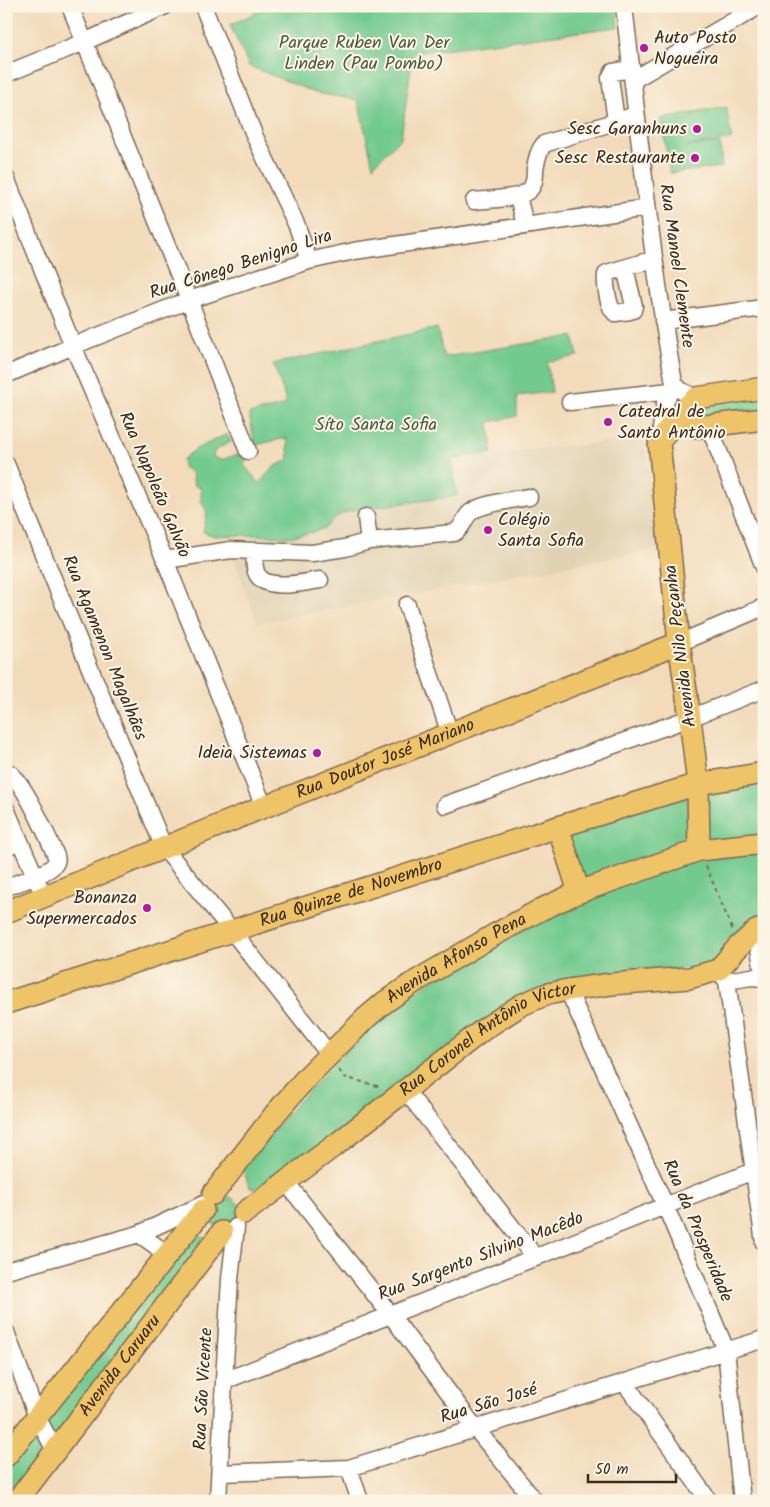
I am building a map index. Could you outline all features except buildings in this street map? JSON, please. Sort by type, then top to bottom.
[{"type":"main road","points":[[659,442],[680,413],[696,398],[764,388]]},
{"type":"main road","points":[[680,413],[693,426],[709,426],[764,419]]},
{"type":"main road","name":"Avenida Nilo Peçanha","points":[[659,442],[679,643],[698,784],[702,857]]},
{"type":"main road","name":"Rua Doutor José Mariano","points":[[6,912],[679,643]]},
{"type":"main road","name":"Rua Quinze de Novembro","points":[[6,1003],[698,784],[764,773]]},
{"type":"main road","points":[[558,827],[579,892]]},
{"type":"main road","name":"Avenida Afonso Pena","points":[[206,1203],[275,1114],[332,1059],[378,1007],[413,983],[494,935],[542,909],[579,892],[702,857],[764,843]]},
{"type":"main road","points":[[722,975],[739,946],[760,930]]},
{"type":"main road","name":"Rua Coronel Antônio Victor","points":[[231,1226],[484,1029],[509,1012],[534,999],[547,994],[611,984],[722,975]]},
{"type":"main road","points":[[219,1191],[232,1193],[241,1201],[231,1226],[216,1230],[206,1222],[206,1203],[219,1191]]},
{"type":"main road","name":"Avenida Caruaru","points":[[6,1456],[206,1203]]},
{"type":"main road","name":"Avenida Caruaru","points":[[18,1501],[231,1226]]},
{"type":"street","points":[[70,6],[248,451]]},
{"type":"street","points":[[6,74],[165,6]]},
{"type":"street","points":[[203,6],[255,137],[297,226],[309,261]]},
{"type":"street","name":"Rua Manoel Clemente","points":[[624,6],[647,208],[672,387]]},
{"type":"street","points":[[612,93],[759,6]]},
{"type":"street","points":[[616,121],[610,75],[613,72],[633,80]]},
{"type":"street","points":[[474,201],[518,196],[526,192],[533,184],[540,149],[544,144],[636,116]]},
{"type":"street","name":"Rua Napoleão Galvão","points":[[6,178],[73,346],[165,560],[264,808]]},
{"type":"street","points":[[518,196],[525,225]]},
{"type":"street","name":"Rua Cônego Benigno Lira","points":[[6,375],[189,300],[309,261],[354,251],[647,208]]},
{"type":"street","points":[[625,268],[654,259]]},
{"type":"street","points":[[663,320],[764,308]]},
{"type":"street","points":[[570,402],[672,387],[696,398]]},
{"type":"street","points":[[672,387],[680,413]]},
{"type":"street","points":[[659,442],[664,403],[672,387]]},
{"type":"street","points":[[709,426],[764,567]]},
{"type":"street","name":"Rua Agamenon Magalhães","points":[[6,464],[164,848],[332,1059]]},
{"type":"street","points":[[165,560],[231,550],[312,553],[345,548],[369,541],[454,533],[460,530],[471,512],[480,508],[529,497]]},
{"type":"street","points":[[366,517],[369,541]]},
{"type":"street","points":[[255,551],[257,575],[263,581],[283,585],[320,580]]},
{"type":"street","points":[[407,605],[450,734]]},
{"type":"street","name":"Rua Doutor José Mariano","points":[[679,643],[764,607]]},
{"type":"street","points":[[445,805],[690,718],[764,689]]},
{"type":"street","points":[[6,770],[14,774],[30,801],[57,861],[54,866],[35,876],[6,887]]},
{"type":"street","points":[[6,809],[13,845],[35,876],[43,896]]},
{"type":"street","points":[[760,930],[764,978],[722,975],[752,1171],[760,1191],[764,1243]]},
{"type":"street","name":"Rua da Prosperidade","points":[[568,990],[665,1205],[726,1350],[742,1501]]},
{"type":"street","points":[[406,1091],[536,1258]]},
{"type":"street","name":"Rua Sargento Silvino Macêdo","points":[[224,1381],[752,1171]]},
{"type":"street","points":[[286,1182],[390,1314],[476,1429],[535,1501]]},
{"type":"street","points":[[6,1271],[139,1234],[206,1203]]},
{"type":"street","name":"Rua São Vicente","points":[[218,1501],[230,1279],[224,1250],[231,1226]]},
{"type":"street","points":[[139,1234],[156,1246],[164,1257]]},
{"type":"street","points":[[6,1332],[37,1417],[56,1452]]},
{"type":"street","name":"Rua São José","points":[[220,1473],[349,1468],[764,1339]]},
{"type":"street","points":[[624,1383],[709,1501]]},
{"type":"street","points":[[349,1468],[360,1501]]},
{"type":"path","points":[[702,857],[739,946]]},
{"type":"path","points":[[332,1059],[344,1077],[383,1088],[406,1091]]},
{"type":"shaded area","name":"Colégio Santa Sofia","points":[[644,439],[659,549],[257,623],[233,556],[240,536],[288,537],[325,528],[333,519],[343,513],[457,496],[451,459],[492,453]]},
{"type":"green space","name":"Parque Ruben Van Der Linden (Pau Pombo)","points":[[270,6],[616,6],[618,27],[413,53],[401,138],[373,166],[358,100],[315,93],[249,66],[230,25]]},
{"type":"green space","name":"Sesc Garanhuns","points":[[726,107],[732,139],[687,146],[720,143],[722,167],[670,173],[661,119]]},
{"type":"green space","name":"Síto Santa Sofia","points":[[437,328],[444,357],[573,336],[578,356],[547,362],[552,392],[517,396],[517,416],[489,422],[492,453],[451,459],[457,496],[359,509],[343,513],[333,519],[325,528],[288,537],[256,535],[214,536],[203,532],[207,512],[201,501],[201,488],[194,485],[192,473],[183,467],[183,459],[196,449],[227,434],[231,442],[215,450],[213,457],[221,460],[242,453],[246,459],[244,465],[259,483],[275,466],[289,460],[287,438],[255,445],[249,414],[286,405],[283,390],[273,364]]},
{"type":"green space","points":[[764,395],[764,417],[695,424],[685,414],[695,403]]},
{"type":"green space","points":[[764,783],[764,836],[707,843],[700,793]]},
{"type":"green space","points":[[687,796],[691,845],[579,881],[567,831]]},
{"type":"green space","points":[[764,848],[764,924],[745,930],[725,942],[716,965],[566,981],[259,1191],[249,1186],[243,1169],[292,1108],[385,1010],[538,915],[699,856]]},
{"type":"green space","points":[[225,1195],[232,1198],[239,1206],[239,1216],[231,1226],[214,1225],[209,1220],[208,1204]]},
{"type":"green space","points":[[194,1230],[204,1238],[55,1445],[37,1420]]},
{"type":"green space","points":[[35,1425],[53,1451],[15,1501],[6,1501],[6,1461]]},
{"type":"place","name":"Auto Posto Nogueira","points":[[644,48]]},
{"type":"place","name":"Sesc Garanhuns","points":[[697,129]]},
{"type":"place","name":"Sesc Restaurante","points":[[695,158]]},
{"type":"place","name":"Catedral de Santo Antônio","points":[[608,422]]},
{"type":"place","name":"Colégio Santa Sofia","points":[[488,530]]},
{"type":"place","name":"Ideia Sistemas","points":[[317,753]]},
{"type":"place","name":"Bonanza Supermercados","points":[[147,908]]}]
